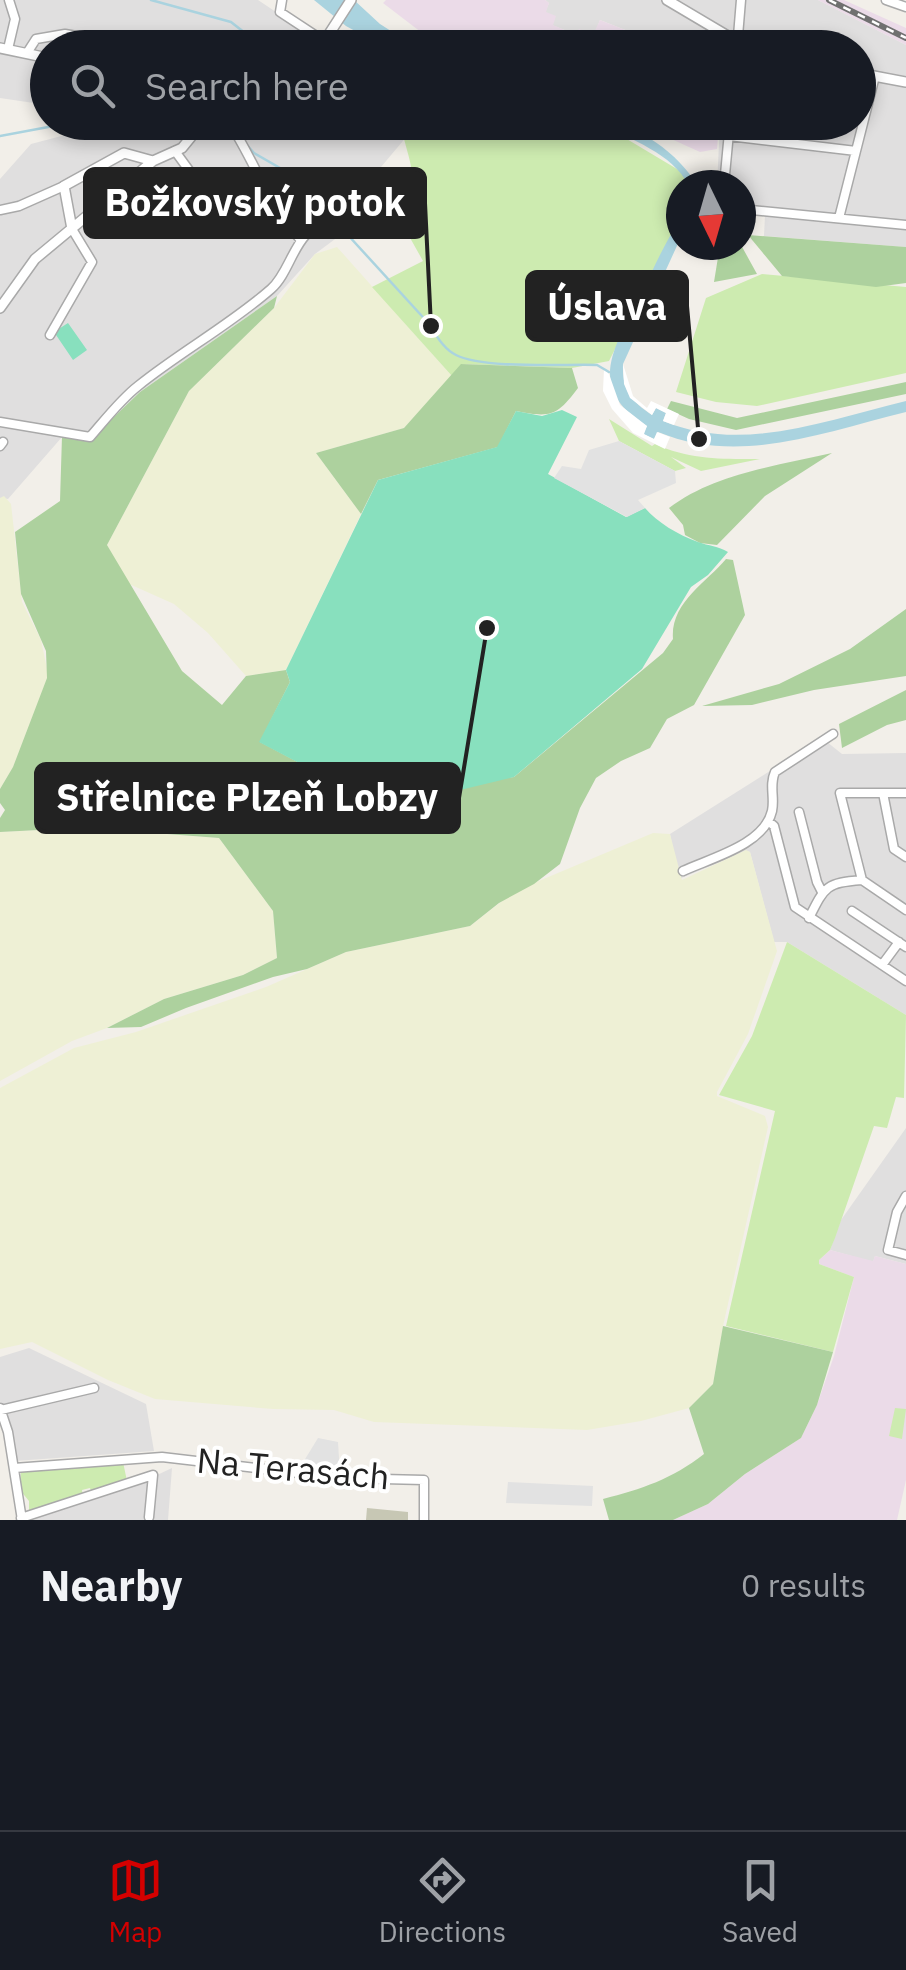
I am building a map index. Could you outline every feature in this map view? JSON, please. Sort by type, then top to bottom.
[{"type":"street","points":[[8,0],[15,19],[4,49],[30,54]]},
{"type":"street","points":[[282,0],[280,12],[306,30]]},
{"type":"street","points":[[331,30],[351,0]]},
{"type":"street","points":[[666,0],[715,30]]},
{"type":"street","points":[[740,0],[741,30]]},
{"type":"street","points":[[886,0],[902,4]]},
{"type":"street","points":[[27,53],[30,48]]},
{"type":"street","points":[[876,76],[906,82]]},
{"type":"street","points":[[0,308],[36,259],[154,160],[188,140]]},
{"type":"street","points":[[240,140],[276,213],[300,239]]},
{"type":"street","points":[[726,170],[729,140]]},
{"type":"street","points":[[761,140],[856,152]]},
{"type":"street","points":[[840,218],[859,140]]},
{"type":"street","points":[[175,151],[208,196]]},
{"type":"street","points":[[0,210],[64,186],[124,153],[154,160]]},
{"type":"street","points":[[50,335],[92,262],[72,230],[64,186]]},
{"type":"street","points":[[756,210],[906,226]]},
{"type":"street","points":[[0,422],[90,437],[135,388],[274,287],[300,239],[319,225],[330,225]]},
{"type":"street","points":[[683,872],[750,840],[768,821],[775,772],[833,734]]},
{"type":"street","points":[[862,880],[840,793],[906,793]]},
{"type":"street","points":[[884,793],[894,849],[906,857]]},
{"type":"street","points":[[799,812],[816,882],[822,892]]},
{"type":"street","points":[[768,821],[774,826],[795,907],[906,981]]},
{"type":"street","points":[[809,918],[822,892],[834,882],[862,880],[906,910]]},
{"type":"street","points":[[852,910],[902,945],[882,966]]},
{"type":"street","points":[[906,1196],[896,1212],[888,1250],[906,1255]]},
{"type":"street","points":[[94,1388],[0,1409],[22,1519],[154,1475],[149,1518]]},
{"type":"street","name":"Na Terasách","points":[[14,1468],[162,1457],[340,1478],[424,1480],[424,1520]]},
{"type":"shaded area","points":[[0,0],[258,0],[303,30],[30,30],[30,102],[0,98]]},
{"type":"shaded area","points":[[545,0],[818,0],[906,45],[906,247],[764,236],[765,215],[756,213],[756,170],[718,170],[719,140],[876,140],[876,30],[625,30],[600,20],[596,30],[564,30],[552,25],[545,12],[549,3]]},
{"type":"shaded area","points":[[545,0],[549,3],[546,12],[556,16],[553,25],[564,30],[418,30],[383,3]]},
{"type":"shaded area","points":[[818,0],[844,0],[906,28],[906,45]]},
{"type":"shaded area","points":[[600,20],[625,30],[595,30]]},
{"type":"shaded area","points":[[46,140],[404,140],[360,192],[374,210],[315,254],[277,296],[140,392],[91,439],[62,437],[8,499],[0,498],[0,179],[31,144]]},
{"type":"shaded area","points":[[674,140],[718,140],[717,149],[700,152]]},
{"type":"shaded area","points":[[337,247],[452,376],[404,428],[316,453],[361,514],[286,670],[246,676],[208,633],[174,604],[127,583],[107,545],[189,391],[274,308],[315,254]]},
{"type":"shaded area","points":[[619,441],[675,471],[676,483],[638,500],[645,508],[627,517],[554,478],[562,466],[581,469],[589,450]]},
{"type":"shaded area","points":[[4,496],[11,504],[22,602],[41,640],[47,679],[13,767],[0,789],[0,498]]},
{"type":"shaded area","points":[[822,738],[842,754],[906,753],[906,1015],[787,942],[774,942],[750,852],[679,879],[670,834]]},
{"type":"shaded area","points":[[87,807],[140,819],[167,834],[219,838],[273,911],[277,958],[243,975],[164,999],[72,1041],[0,1081],[0,832],[39,830],[73,810]]},
{"type":"shaded area","points":[[653,833],[670,834],[682,880],[746,850],[750,852],[777,951],[748,1034],[717,1092],[717,1096],[765,1116],[768,1127],[713,1384],[689,1408],[587,1430],[374,1422],[334,1410],[155,1399],[32,1342],[0,1349],[0,1088],[74,1048],[136,1032],[266,987],[346,952],[470,926],[515,891]]},
{"type":"shaded area","points":[[906,1128],[906,1264],[875,1256],[873,1262],[830,1250],[841,1220]]},
{"type":"shaded area","points":[[830,1250],[873,1261],[875,1256],[906,1264],[906,1480],[897,1520],[673,1520],[708,1504],[745,1474],[801,1438],[834,1356],[854,1277],[819,1264]]},
{"type":"shaded area","points":[[29,1348],[146,1404],[154,1451],[15,1461],[0,1401],[0,1357]]},
{"type":"shaded area","points":[[318,1438],[338,1442],[340,1474],[299,1469]]},
{"type":"shaded area","points":[[172,1468],[168,1520],[150,1520],[155,1476]]},
{"type":"shaded area","points":[[147,1479],[151,1484],[148,1520],[25,1520]]},
{"type":"shaded area","points":[[508,1482],[593,1486],[592,1506],[506,1503]]},
{"type":"shaded area","points":[[367,1508],[408,1512],[408,1520],[366,1520]]},
{"type":"green space","points":[[404,140],[628,140],[679,170],[666,170],[666,249],[609,361],[572,368],[462,364],[452,376],[372,287],[423,261],[395,211],[408,192],[412,177]]},
{"type":"green space","points":[[756,236],[906,247],[906,283],[876,287],[782,276],[756,245]]},
{"type":"green space","points":[[718,260],[749,260],[757,274],[714,282]]},
{"type":"green space","points":[[762,274],[906,287],[906,373],[757,406],[716,402],[676,392],[706,298]]},
{"type":"green space","points":[[277,296],[274,308],[189,391],[107,545],[182,671],[222,705],[246,676],[286,670],[290,682],[260,742],[358,794],[514,777],[663,653],[673,639],[683,604],[726,559],[733,560],[745,615],[694,705],[667,719],[650,748],[596,778],[580,808],[560,864],[470,926],[346,952],[141,1027],[107,1028],[164,999],[243,975],[277,958],[273,911],[219,838],[167,834],[140,819],[87,807],[73,810],[39,830],[0,832],[0,818],[5,810],[0,803],[0,789],[13,767],[47,678],[46,651],[21,594],[15,532],[60,501],[62,436],[91,439],[140,392]]},
{"type":"green space","points":[[68,323],[87,350],[73,360],[54,332]]},
{"type":"green space","points":[[461,364],[572,368],[578,388],[552,413],[516,411],[498,447],[378,480],[361,514],[316,453],[404,428]]},
{"type":"green space","points":[[906,382],[906,394],[736,430],[689,419],[667,409],[671,401],[737,418]]},
{"type":"green space","points":[[562,410],[577,417],[548,474],[626,517],[645,508],[676,532],[728,552],[691,587],[642,669],[514,777],[427,798],[358,794],[259,742],[290,682],[286,670],[378,480],[497,447],[516,411],[542,416]]},
{"type":"green space","points":[[609,419],[652,446],[706,458],[760,459],[701,471],[671,457],[686,468],[675,471],[619,441]]},
{"type":"green space","points":[[832,453],[765,496],[717,545],[700,543],[685,535],[683,525],[669,508],[726,479]]},
{"type":"green space","points":[[906,609],[906,676],[814,690],[752,705],[702,706],[779,684],[850,649]]},
{"type":"green space","points":[[906,690],[906,720],[887,725],[842,748],[839,724]]},
{"type":"green space","points":[[787,942],[906,1015],[904,1098],[896,1097],[887,1128],[874,1126],[835,1238],[830,1250],[819,1260],[819,1264],[854,1277],[833,1352],[726,1326],[775,1111],[719,1095],[752,1036]]},
{"type":"green space","points":[[723,1326],[833,1352],[817,1405],[801,1438],[745,1474],[708,1504],[673,1520],[609,1520],[603,1499],[656,1482],[704,1454],[689,1408],[713,1384]]},
{"type":"green space","points":[[895,1408],[906,1409],[902,1439],[889,1436]]},
{"type":"green space","points":[[123,1462],[127,1481],[92,1493],[90,1488],[82,1490],[83,1496],[29,1512],[29,1501],[20,1490],[21,1468]]},
{"type":"water","points":[[314,0],[354,0],[389,30],[353,30]]},
{"type":"water","points":[[635,140],[652,140],[686,170],[677,170]]},
{"type":"water","points":[[666,244],[666,260],[670,260],[623,364],[629,394],[652,415],[656,408],[666,413],[663,421],[693,430],[754,434],[815,424],[906,401],[906,412],[813,436],[751,446],[689,442],[658,432],[654,439],[643,434],[647,426],[616,397],[610,366],[621,333]]},
{"type":"pier","points":[[623,364],[633,396],[647,408],[651,401],[679,414],[674,425],[663,421],[666,413],[656,408],[652,415],[630,398],[624,384]]},
{"type":"pier","points":[[604,369],[620,405],[647,426],[644,434],[654,439],[657,432],[670,437],[665,449],[633,433],[612,409],[603,391]]},
{"type":"waterway","points":[[151,0],[231,22],[241,30]]},
{"type":"waterway","points":[[0,136],[30,130]]},
{"type":"waterway","points":[[246,144],[254,153],[294,176],[325,205],[452,353],[485,362],[597,365],[609,372]]},
{"type":"railway","points":[[829,0],[906,38]]},
{"type":"place","name":"Božkovský potok","points":[[431,326]]},
{"type":"place","name":"Úslava","points":[[699,439]]},
{"type":"place","name":"Střelnice Plzeň Lobzy","points":[[487,628]]}]
